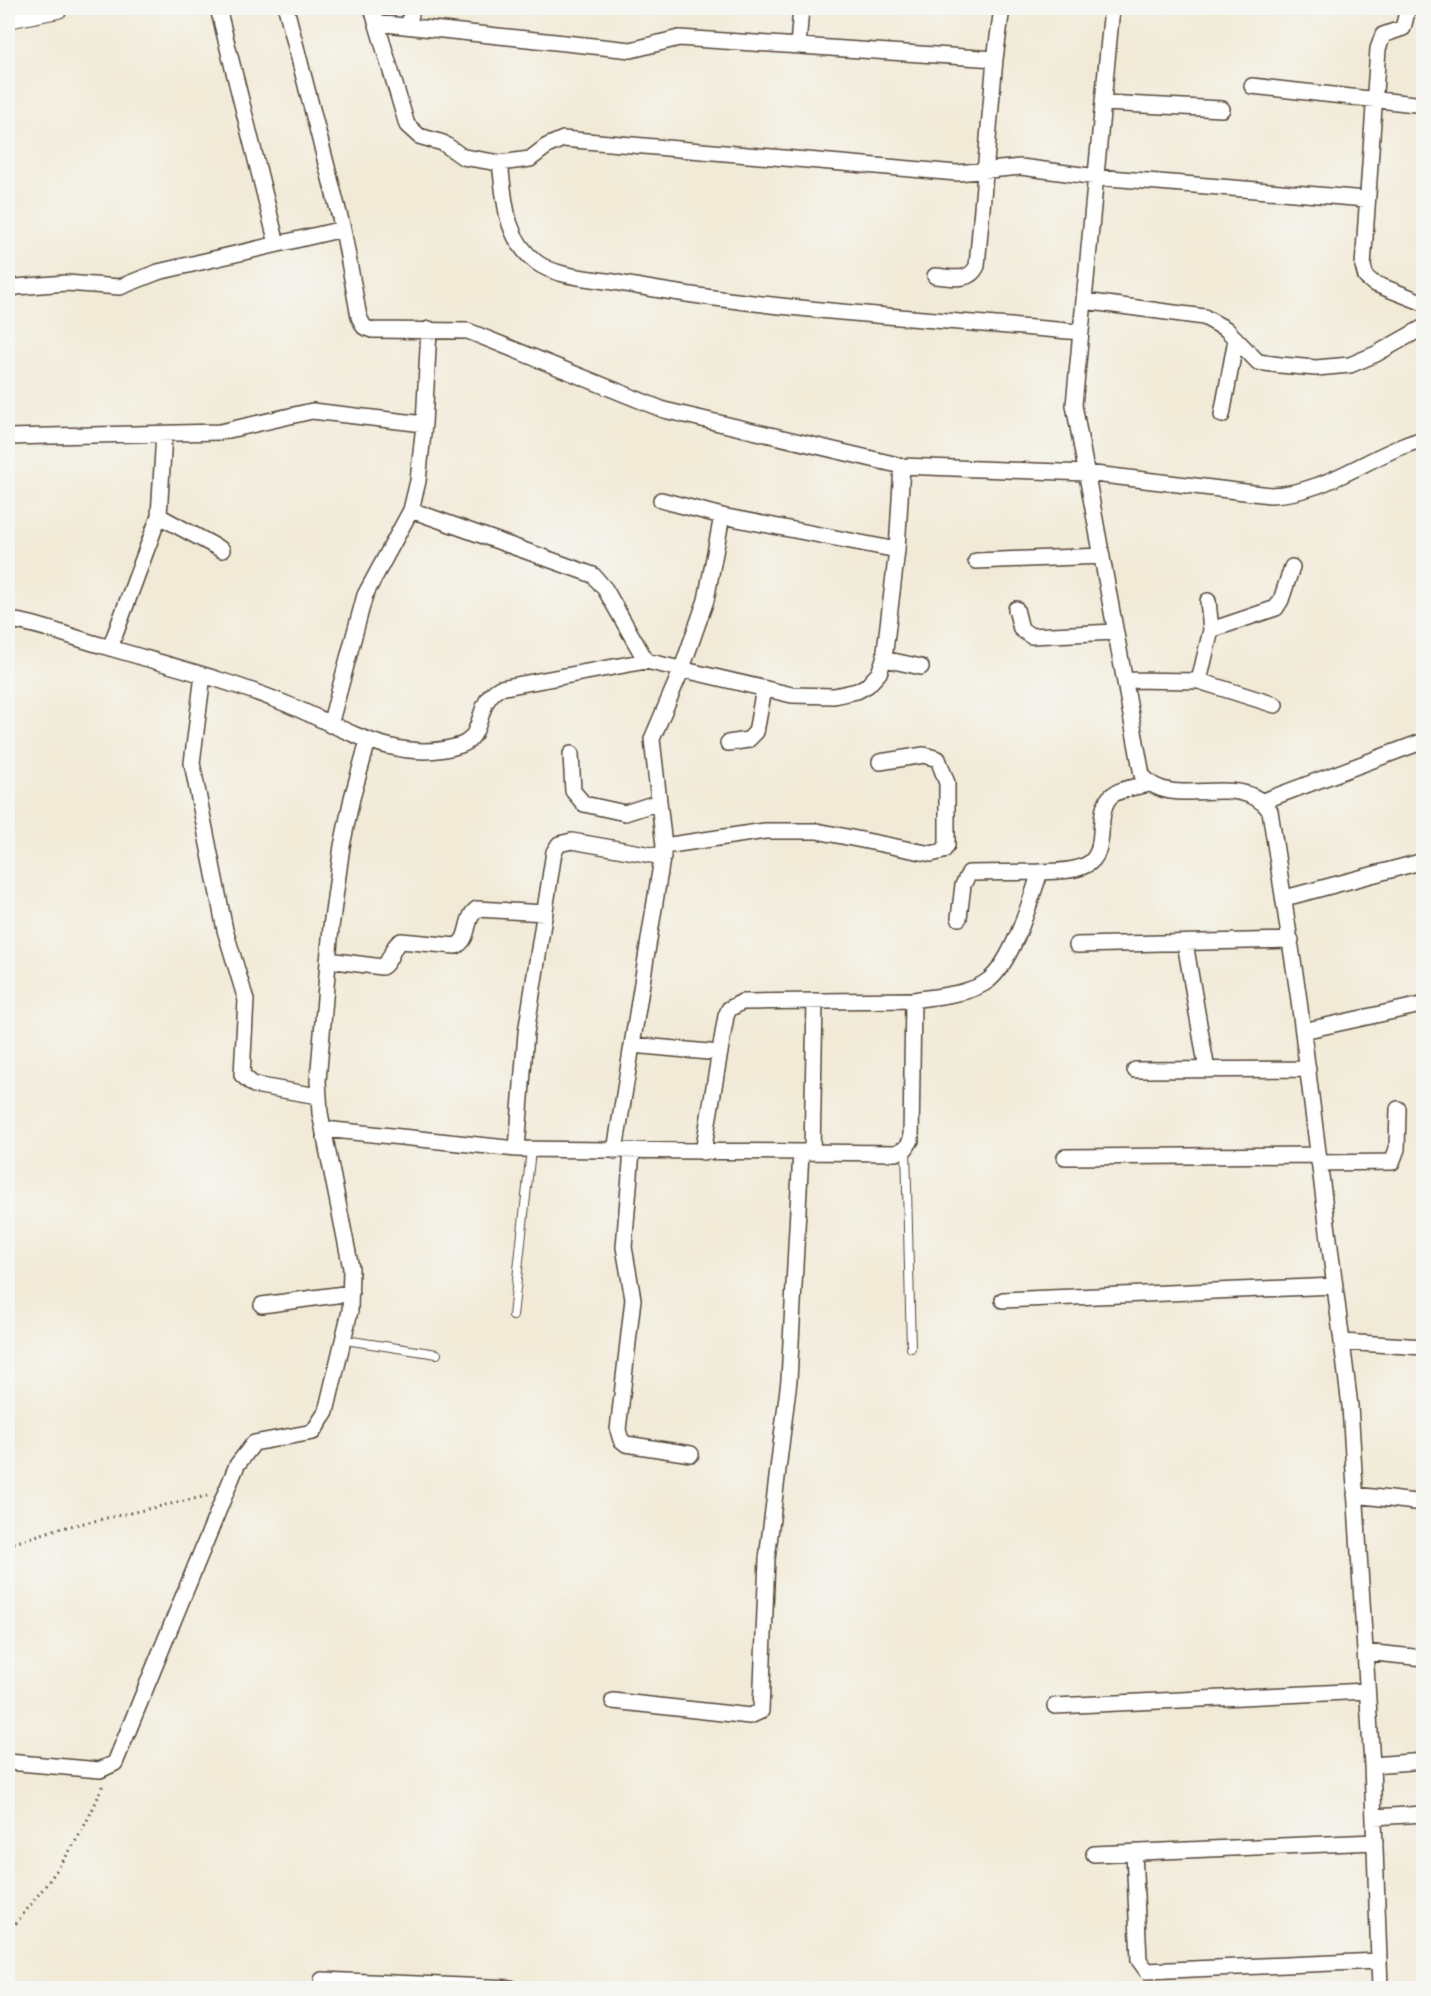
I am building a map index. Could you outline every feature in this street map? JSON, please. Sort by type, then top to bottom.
[{"type":"street","points":[[8,18],[58,8]]},
{"type":"street","points":[[218,8],[277,244]]},
{"type":"street","points":[[286,8],[343,229],[359,317],[364,327],[372,330],[429,329],[478,334],[664,410],[902,465],[1086,473],[1270,495],[1291,495],[1323,484],[1396,447],[1424,439]]},
{"type":"street","points":[[410,26],[412,8]]},
{"type":"street","points":[[798,46],[801,8]]},
{"type":"street","points":[[935,276],[967,277],[973,274],[977,266],[984,171],[1002,8]]},
{"type":"street","points":[[1112,8],[1097,177],[1079,332],[1074,405],[1139,764],[1149,784],[1162,790],[1238,792],[1253,795],[1263,801],[1270,811],[1291,940],[1350,1406],[1372,1765],[1380,1989]]},
{"type":"street","points":[[1408,8],[1403,28],[1388,32],[1381,40],[1373,99],[1363,266],[1366,277],[1381,288],[1424,303]]},
{"type":"street","points":[[374,15],[410,26],[631,50],[679,38],[995,59]]},
{"type":"street","points":[[374,15],[406,125],[419,136],[443,143],[463,157],[500,163],[530,159],[547,146],[563,140],[957,173],[1021,167],[1097,177],[1366,199]]},
{"type":"street","points":[[1252,86],[1424,105]]},
{"type":"street","points":[[1104,103],[1222,109]]},
{"type":"street","points":[[500,163],[508,221],[513,234],[521,248],[537,262],[560,273],[700,297],[1079,332]]},
{"type":"street","points":[[8,291],[16,287],[66,283],[120,287],[158,272],[343,229]]},
{"type":"street","points":[[1084,301],[1204,317],[1226,329],[1258,362],[1334,368],[1350,365],[1376,354],[1424,327]]},
{"type":"street","points":[[330,725],[365,595],[411,510],[418,481],[424,424],[429,329]]},
{"type":"street","points":[[1222,415],[1236,339]]},
{"type":"street","points":[[8,437],[220,432],[312,411],[424,424]]},
{"type":"street","points":[[110,648],[159,516],[164,434]]},
{"type":"street","points":[[8,620],[203,675],[280,701],[368,741],[405,750],[462,745],[470,740],[477,728],[483,704],[490,693],[500,688],[646,661],[764,689],[817,698],[857,691],[868,685],[879,673],[884,659],[897,550],[902,465]]},
{"type":"street","points":[[661,500],[722,516],[897,550]]},
{"type":"street","points":[[411,510],[593,575],[605,588],[646,661]]},
{"type":"street","points":[[159,516],[222,550]]},
{"type":"street","points":[[615,1151],[663,852],[652,739],[681,671],[706,600],[722,516]]},
{"type":"street","points":[[976,561],[1102,556]]},
{"type":"street","points":[[1211,630],[1276,608],[1292,567]]},
{"type":"street","points":[[1199,681],[1211,630],[1208,601]]},
{"type":"street","points":[[1016,609],[1022,629],[1031,636],[1115,632]]},
{"type":"street","points":[[884,659],[921,667]]},
{"type":"street","points":[[203,675],[192,763],[227,939],[246,1000],[242,1075],[254,1085],[318,1096]]},
{"type":"street","points":[[1125,680],[1199,681],[1275,705]]},
{"type":"street","points":[[728,743],[748,740],[756,732],[764,689]]},
{"type":"street","points":[[8,1762],[109,1768],[115,1763],[237,1465],[254,1443],[313,1432],[326,1412],[345,1340],[351,1293],[346,1236],[318,1096],[328,960],[346,828],[368,741]]},
{"type":"street","points":[[1263,801],[1424,741]]},
{"type":"street","points":[[571,754],[573,791],[584,804],[625,813],[659,801]]},
{"type":"street","points":[[524,1149],[526,1033],[554,852],[559,843],[572,841],[663,852],[765,831],[817,831],[931,854],[943,851],[947,845],[947,783],[938,759],[924,755],[880,762]]},
{"type":"street","points":[[959,918],[963,885],[969,873],[1040,872],[1086,865],[1094,859],[1098,848],[1105,806],[1110,797],[1118,792],[1149,784]]},
{"type":"street","points":[[1285,898],[1424,861]]},
{"type":"street","points":[[703,1152],[726,1016],[735,1004],[742,1002],[913,1000],[973,988],[989,980],[1019,932],[1040,872]]},
{"type":"street","points":[[328,960],[382,967],[387,964],[396,943],[401,940],[456,946],[466,937],[469,919],[477,909],[545,913]]},
{"type":"street","points":[[1077,945],[1291,940]]},
{"type":"street","points":[[1185,943],[1207,1070]]},
{"type":"street","points":[[324,1129],[524,1149],[896,1153],[906,1148],[911,1140],[913,1000]]},
{"type":"street","points":[[613,1701],[750,1716],[761,1711],[767,1559],[789,1380],[807,1152],[815,1001]]},
{"type":"street","points":[[1303,1031],[1420,1005]]},
{"type":"street","points":[[632,1045],[720,1053]]},
{"type":"street","points":[[1134,1070],[1308,1069]]},
{"type":"street","points":[[1065,1157],[1319,1159],[1392,1162],[1397,1149],[1398,1109]]},
{"type":"street","points":[[632,1151],[624,1248],[633,1299],[618,1430],[621,1440],[626,1444],[691,1454]]},
{"type":"street","points":[[1003,1299],[1335,1286]]},
{"type":"street","points":[[262,1305],[351,1293]]},
{"type":"street","points":[[1342,1342],[1424,1347]]},
{"type":"street","points":[[1355,1495],[1424,1503]]},
{"type":"street","points":[[1365,1652],[1424,1658]]},
{"type":"street","points":[[1055,1706],[1367,1691]]},
{"type":"street","points":[[1372,1765],[1424,1761]]},
{"type":"street","points":[[1374,1816],[1424,1814]]},
{"type":"street","points":[[1094,1854],[1375,1842]]},
{"type":"street","points":[[1134,1852],[1138,1960],[1147,1971],[1379,1961]]},
{"type":"street","points":[[322,1980],[512,1989]]},
{"type":"lane","points":[[906,1148],[911,1348]]},
{"type":"lane","points":[[513,1316],[524,1149]]},
{"type":"lane","points":[[345,1340],[437,1354]]},
{"type":"path","points":[[8,1545],[94,1520],[226,1492]]},
{"type":"path","points":[[8,1933],[60,1868],[80,1838],[93,1812],[109,1768]]}]
